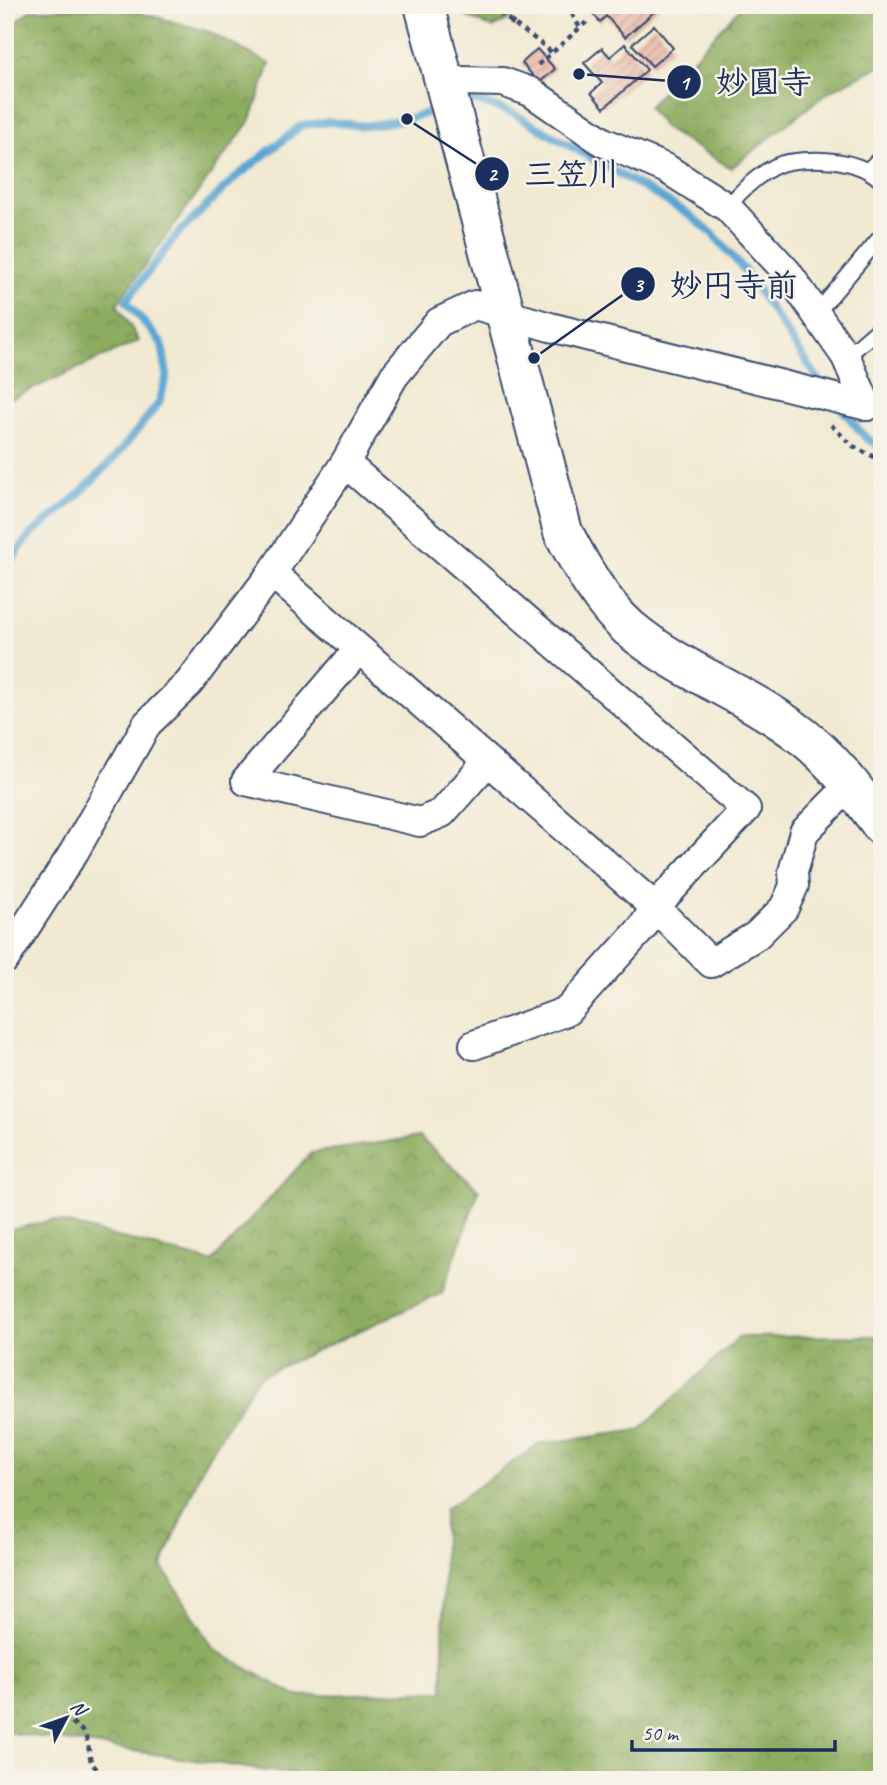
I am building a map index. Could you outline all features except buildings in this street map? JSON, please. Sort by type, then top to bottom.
[{"type":"street","points":[[424,5],[563,532],[591,583],[628,627],[695,673],[757,705],[803,736],[850,785],[882,826]]},
{"type":"street","points":[[5,959],[74,852],[147,724],[190,684],[272,573],[345,463],[394,376],[439,322],[475,304],[867,407],[846,357],[787,272],[728,208],[667,169],[603,142],[531,92],[503,82],[461,81],[448,104]]},
{"type":"street","points":[[345,463],[746,808],[655,906],[643,928],[567,1011],[474,1045]]},
{"type":"street","points":[[272,573],[486,762],[655,906],[711,963],[757,935],[784,908],[794,886],[793,872],[804,832],[850,785]]},
{"type":"street","points":[[358,650],[246,781],[420,822],[442,813],[486,762]]},
{"type":"lane","points":[[869,169],[882,156]]},
{"type":"lane","points":[[728,208],[770,169],[787,162],[846,161],[869,169],[882,181]]},
{"type":"lane","points":[[816,314],[882,235]]},
{"type":"lane","points":[[846,357],[882,326]]},
{"type":"path","points":[[493,5],[511,24],[536,38],[552,53]]},
{"type":"path","points":[[511,24],[522,5]]},
{"type":"path","points":[[567,5],[580,28]]},
{"type":"path","points":[[514,86],[590,19]]},
{"type":"path","points":[[813,393],[820,412],[836,431],[853,446],[882,461]]},
{"type":"path","points":[[64,1716],[84,1733],[88,1757],[100,1773],[116,1780]]},
{"type":"green space","points":[[463,5],[523,5],[519,14],[493,28],[467,17]]},
{"type":"green space","points":[[743,5],[882,5],[882,65],[828,92],[731,168],[664,128],[648,107]]},
{"type":"green space","points":[[120,7],[207,31],[270,64],[251,119],[117,304],[139,341],[5,401],[5,33],[30,10]]},
{"type":"green space","points":[[419,1137],[479,1190],[442,1293],[258,1377],[203,1465],[162,1566],[215,1650],[296,1696],[443,1691],[444,1510],[539,1444],[640,1430],[739,1337],[882,1336],[882,1780],[330,1780],[5,1732],[5,1231],[53,1220],[212,1262],[311,1153]]},
{"type":"waterway","points":[[461,103],[473,100],[513,113],[687,213],[713,234],[744,270],[823,386]]},
{"type":"waterway","points":[[5,569],[30,535],[74,499],[114,459],[159,403],[167,375],[162,344],[126,301],[176,236],[234,179],[302,125],[331,122],[365,126],[407,119],[441,109]]},
{"type":"waterway","points":[[842,409],[866,438],[882,448]]},
{"type":"place","name":"妙圓寺","points":[[579,74]]},
{"type":"place","name":"三笠川","points":[[407,119]]},
{"type":"place","name":"妙円寺前","points":[[534,358]]}]
